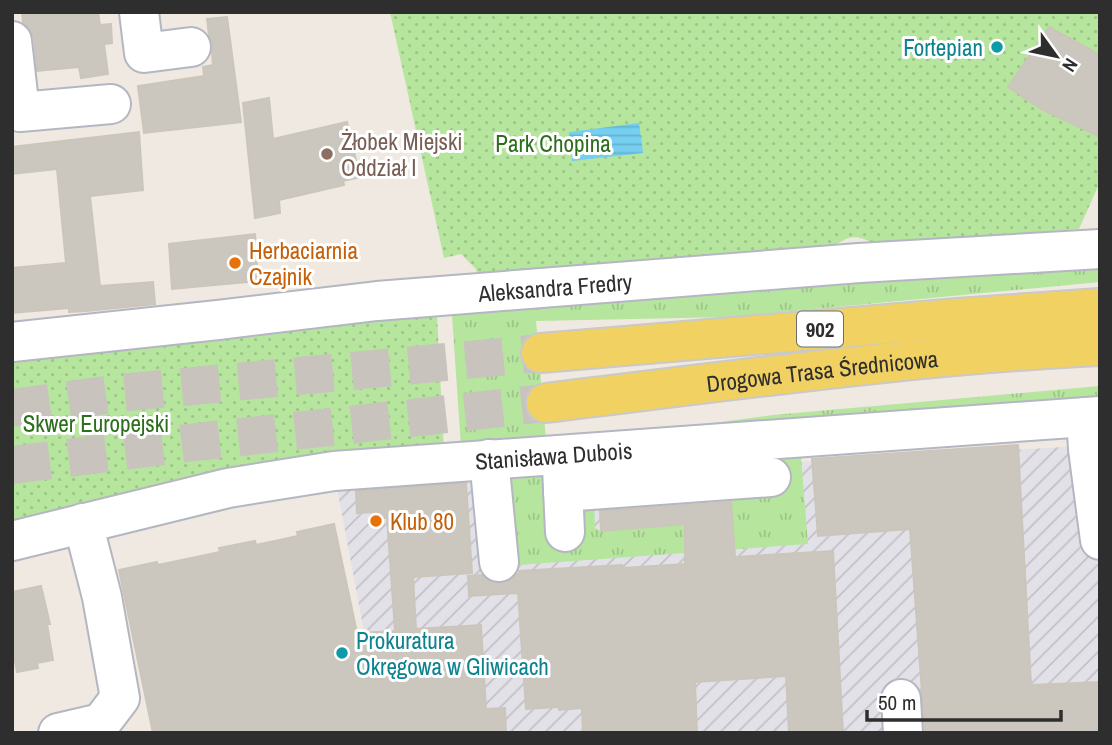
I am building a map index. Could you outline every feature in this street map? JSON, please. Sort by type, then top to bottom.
[{"type":"main road","name":"Drogowa Trasa Średnicowa","points":[[541,353],[1100,308]]},
{"type":"main road","name":"Drogowa Trasa Średnicowa","points":[[546,403],[936,358],[1100,346]]},
{"type":"street","points":[[139,12],[144,53],[191,47]]},
{"type":"street","points":[[12,41],[20,112],[111,104]]},
{"type":"street","name":"Aleksandra Fredry","points":[[12,342],[377,301],[859,263],[1100,249]]},
{"type":"street","points":[[1093,416],[1088,449],[1100,540]]},
{"type":"street","name":"Stanisława Dubois","points":[[12,541],[228,488],[334,471],[1093,416]]},
{"type":"street","points":[[561,454],[565,532]]},
{"type":"street","points":[[489,459],[499,562]]},
{"type":"street","points":[[563,492],[771,477]]},
{"type":"street","points":[[58,733],[124,715],[102,597],[83,523]]},
{"type":"shaded area","points":[[1100,445],[1100,733],[383,733],[337,488]]},
{"type":"green space","name":"Park Chopina","points":[[390,12],[1100,12],[1100,182],[1079,229],[876,245],[855,237],[838,243],[826,253],[478,279],[476,269],[461,254],[444,258]]},
{"type":"green space","points":[[1100,261],[1100,282],[730,317],[536,321],[546,440],[773,415],[1100,386],[1100,405],[461,447],[452,315]]},
{"type":"green space","name":"Skwer Europejski","points":[[437,315],[444,452],[12,527],[12,347]]},
{"type":"green space","points":[[801,456],[808,544],[506,566],[498,478],[550,473],[574,515],[594,497],[595,528],[601,531],[732,520],[730,491],[578,478]]},
{"type":"water","points":[[639,123],[643,153],[572,161],[569,132]]},
{"type":"building","points":[[22,12],[98,12],[100,25],[111,24],[112,43],[104,44],[108,74],[81,78],[79,67],[37,71],[34,38],[23,22]]},
{"type":"building","points":[[227,17],[241,122],[144,133],[138,86],[204,76],[203,67],[213,65],[213,44],[207,19]]},
{"type":"building","points":[[1049,27],[1100,55],[1100,137],[1043,110],[1008,87]]},
{"type":"building","points":[[269,98],[273,139],[347,122],[360,177],[343,181],[344,185],[279,200],[280,213],[255,218],[243,103]]},
{"type":"building","points":[[139,132],[143,190],[90,196],[100,286],[153,282],[155,304],[86,311],[69,312],[69,308],[12,313],[12,268],[66,263],[57,169],[12,174],[12,147]]},
{"type":"building","points":[[255,234],[258,281],[172,289],[169,244]]},
{"type":"building","points":[[1018,445],[1031,685],[1100,682],[1100,733],[925,733],[910,529],[818,536],[812,459]]},
{"type":"building","points":[[466,483],[472,573],[413,577],[416,629],[481,625],[486,709],[505,708],[506,733],[153,733],[119,570],[220,552],[219,548],[255,541],[256,545],[298,536],[297,532],[334,524],[357,633],[395,631],[387,518],[376,518],[376,512],[357,513],[356,491]]},
{"type":"building","points":[[731,502],[735,557],[833,551],[843,733],[789,733],[786,676],[695,682],[697,733],[583,733],[582,708],[526,709],[518,593],[469,596],[468,576],[482,575],[491,582],[500,584],[511,580],[519,571],[685,564],[685,524],[601,531],[600,511]]},
{"type":"building","points":[[41,586],[50,624],[47,624],[53,660],[37,663],[38,668],[17,672],[12,646],[12,592]]},
{"type":"tunnel","points":[[12,408],[119,393],[541,353]]},
{"type":"tunnel","points":[[12,465],[546,403]]},
{"type":"place","name":"Fortepian","points":[[997,47]]},
{"type":"place","name":"Żłobek Miejski Oddział I","points":[[327,154]]},
{"type":"place","name":"Herbaciarnia Czajnik","points":[[235,263]]},
{"type":"place","name":"Klub 80","points":[[376,521]]},
{"type":"place","name":"Prokuratura Okręgowa w Gliwicach","points":[[342,653]]}]
